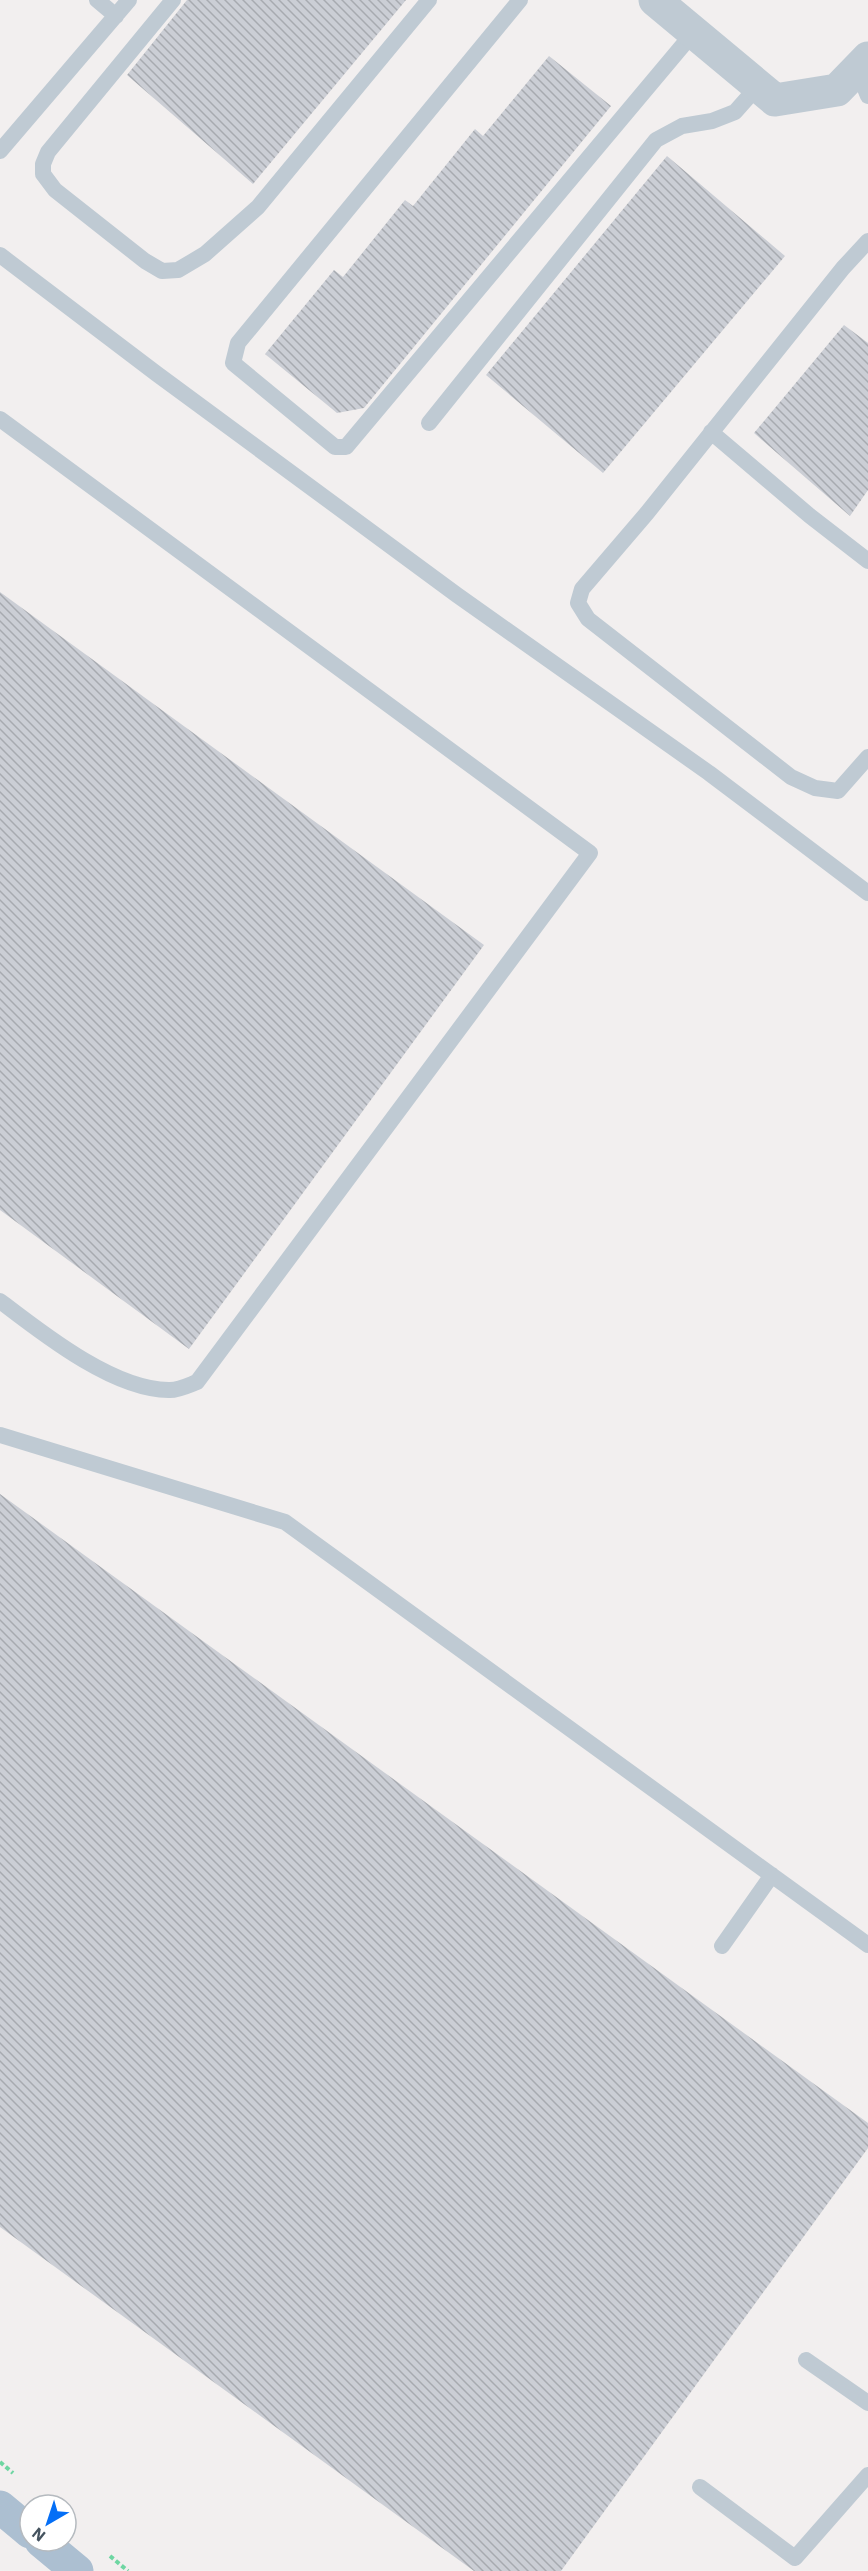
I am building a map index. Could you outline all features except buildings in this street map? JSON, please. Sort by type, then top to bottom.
[{"type":"main road","points":[[0,2507],[18,2522]]},
{"type":"main road","points":[[55,2553],[77,2571]]},
{"type":"street","points":[[655,0],[775,100],[858,78]]},
{"type":"lane","points":[[97,0],[116,16]]},
{"type":"lane","points":[[1,146],[129,0]]},
{"type":"lane","points":[[172,0],[48,152],[43,174],[55,190],[145,261],[162,271],[178,270],[205,254],[258,207],[429,0]]},
{"type":"lane","points":[[520,0],[238,343],[233,363],[335,447],[346,447],[392,394],[694,32]]},
{"type":"lane","points":[[429,423],[656,140],[682,126],[712,121],[735,112],[758,86]]},
{"type":"lane","points":[[868,241],[843,268],[647,513],[582,589],[578,603],[588,619],[791,777],[815,788],[838,791],[868,757]]},
{"type":"lane","points":[[0,255],[457,595],[709,773],[868,893]]},
{"type":"lane","points":[[0,418],[590,853],[197,1382],[173,1391],[148,1389],[73,1355],[0,1301]]},
{"type":"lane","points":[[711,432],[810,516],[868,561]]},
{"type":"lane","points":[[0,1435],[285,1522],[868,1945]]},
{"type":"lane","points":[[722,1946],[772,1875]]},
{"type":"lane","points":[[806,2360],[868,2403]]},
{"type":"lane","points":[[700,2487],[795,2558],[868,2475]]}]
